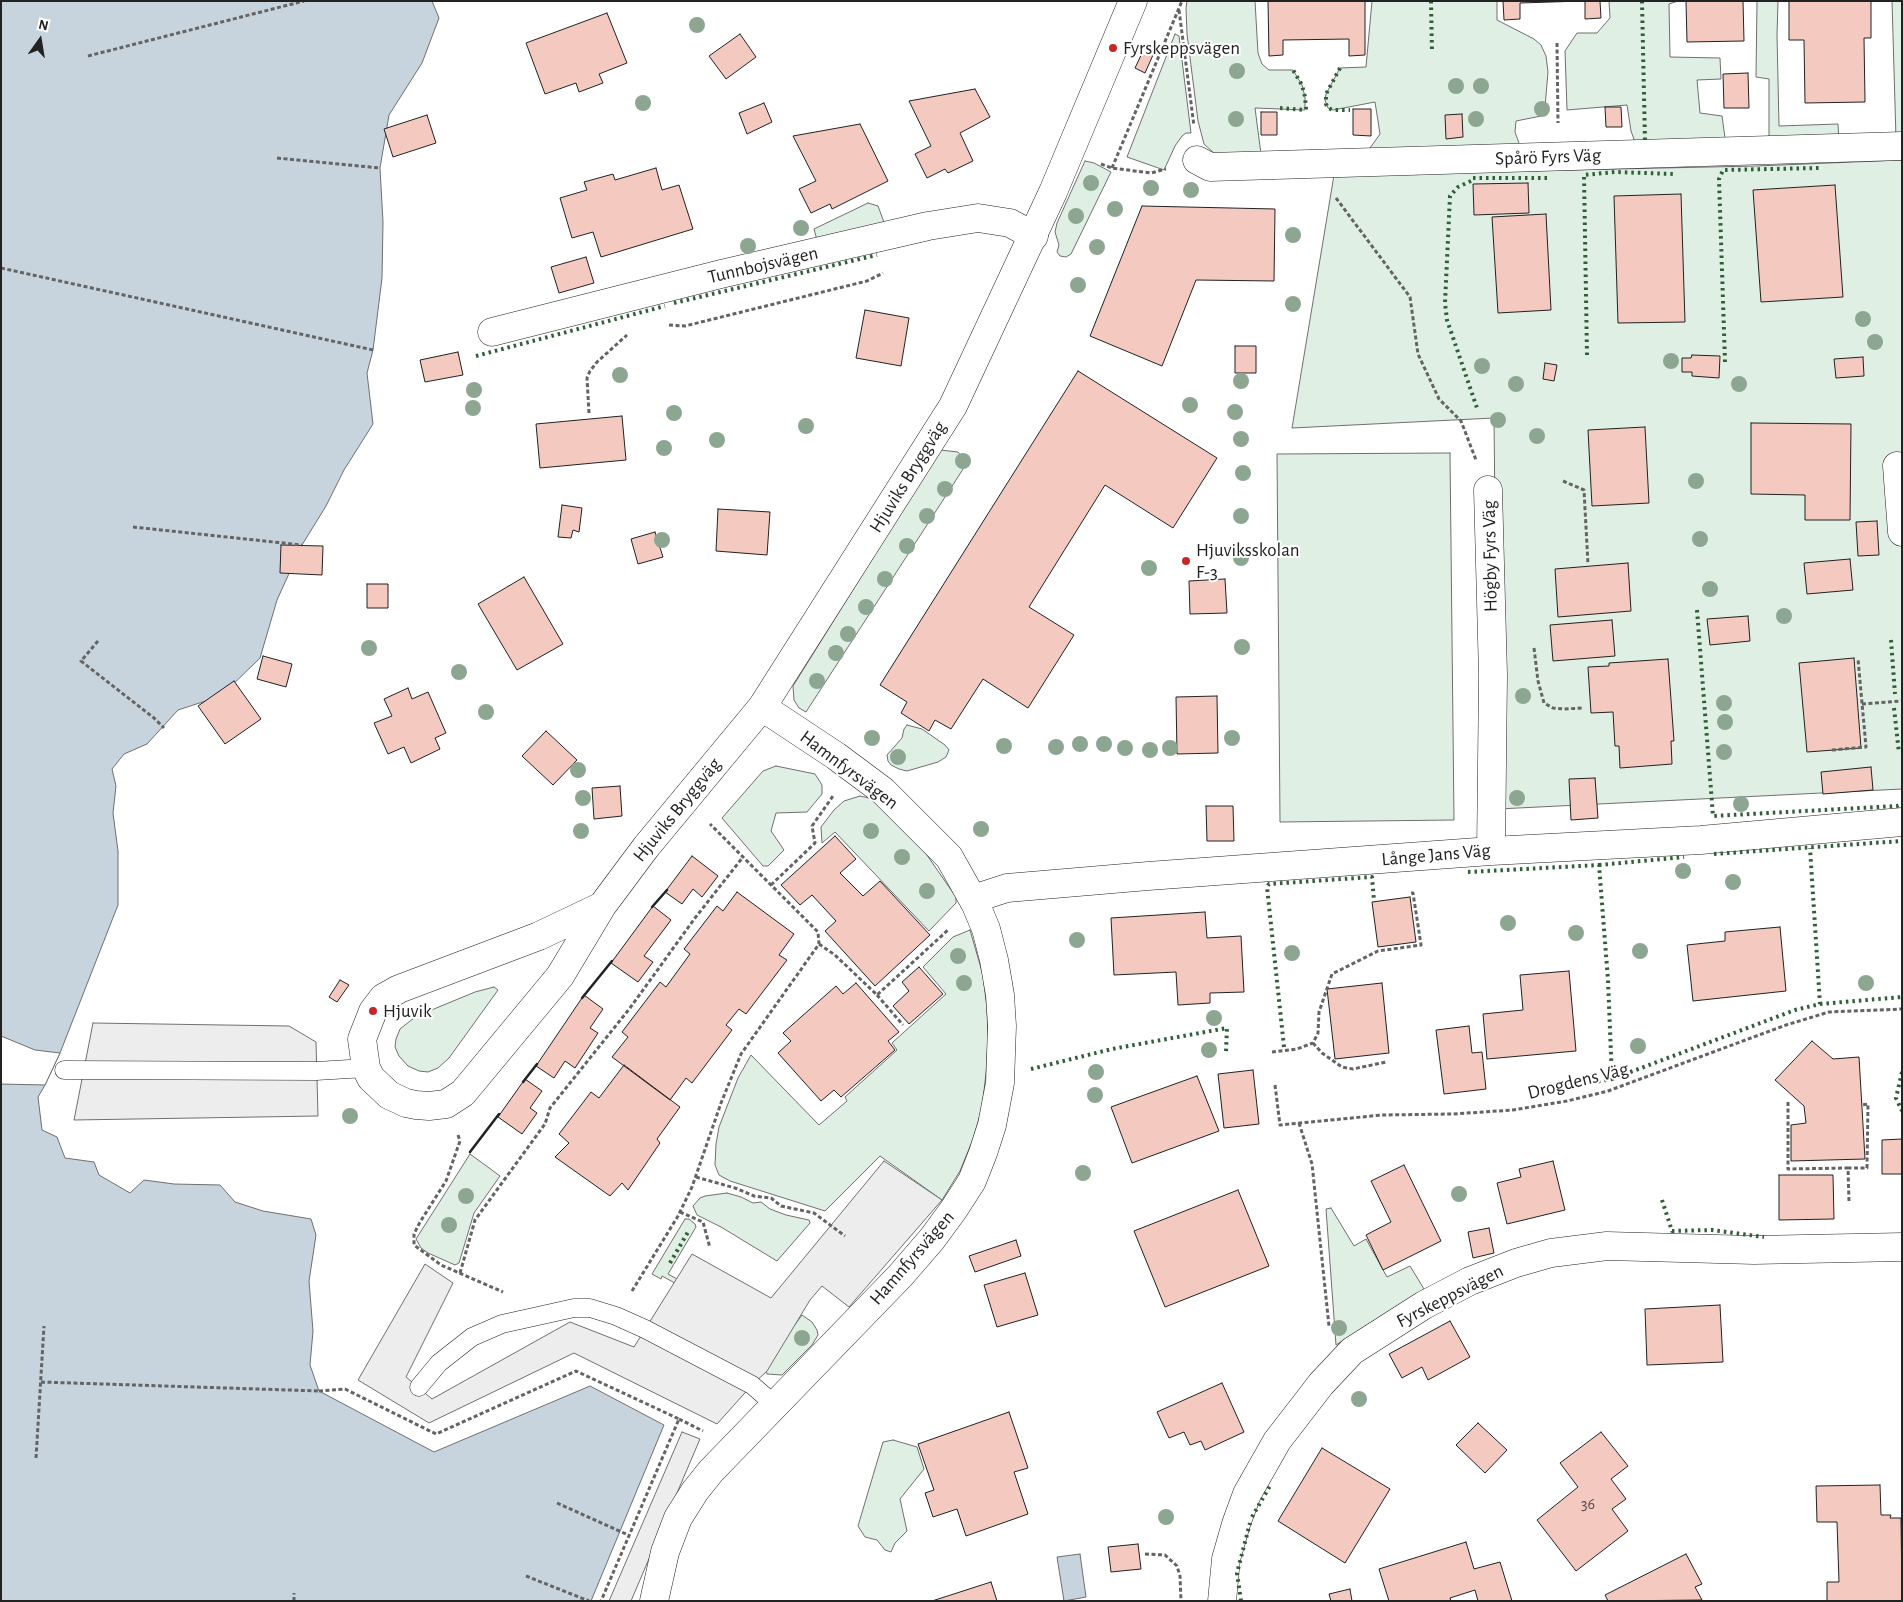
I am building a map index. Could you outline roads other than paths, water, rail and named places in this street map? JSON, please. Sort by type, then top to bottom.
[{"type":"street","name":"Hjuviks Bryggväg","points":[[602,906],[539,936],[399,988],[383,998],[373,1011],[362,1039],[366,1068],[371,1078],[381,1089],[397,1099],[416,1105],[446,1104],[463,1093],[560,976],[602,906],[646,847],[762,707],[953,406],[1034,236],[1133,1]]},
{"type":"street","name":"Spårö Fyrs Väg","points":[[1197,160],[1210,167],[1902,146]]},
{"type":"street","name":"Tunnbojsvägen","points":[[492,332],[711,276],[928,226],[978,218],[1010,223],[1034,236]]},
{"type":"street","points":[[1897,466],[1902,532]]},
{"type":"street","name":"Högby Fyrs Väg","points":[[1488,490],[1493,675],[1491,851]]},
{"type":"street","name":"Hamnfyrsvägen","points":[[654,1601],[665,1552],[678,1518],[687,1502],[711,1471],[900,1276],[932,1239],[972,1181],[992,1125],[1000,1083],[1002,1026],[1000,995],[994,960],[986,929],[974,902],[949,857],[883,791],[762,707]]},
{"type":"street","name":"Långe Jans Väg","points":[[974,902],[1007,888],[1491,851],[1700,840],[1902,822]]},
{"type":"street","name":"Fyrskeppsvägen","points":[[1222,1601],[1226,1559],[1247,1494],[1277,1441],[1315,1391],[1352,1351],[1424,1305],[1479,1277],[1516,1263],[1552,1253],[1607,1246],[1754,1250],[1902,1247]]},
{"type":"lane","points":[[64,1070],[316,1071],[366,1068]]},
{"type":"lane","points":[[418,1387],[439,1363],[472,1337],[502,1324],[574,1308],[590,1308],[616,1316],[645,1329],[752,1385],[775,1405]]},
{"type":"place","name":"Fyrskeppsvägen","points":[[1113,48]]},
{"type":"place","name":"Hjuviksskolan F-3","points":[[1186,561]]},
{"type":"place","name":"Hjuvik","points":[[373,1011]]}]
